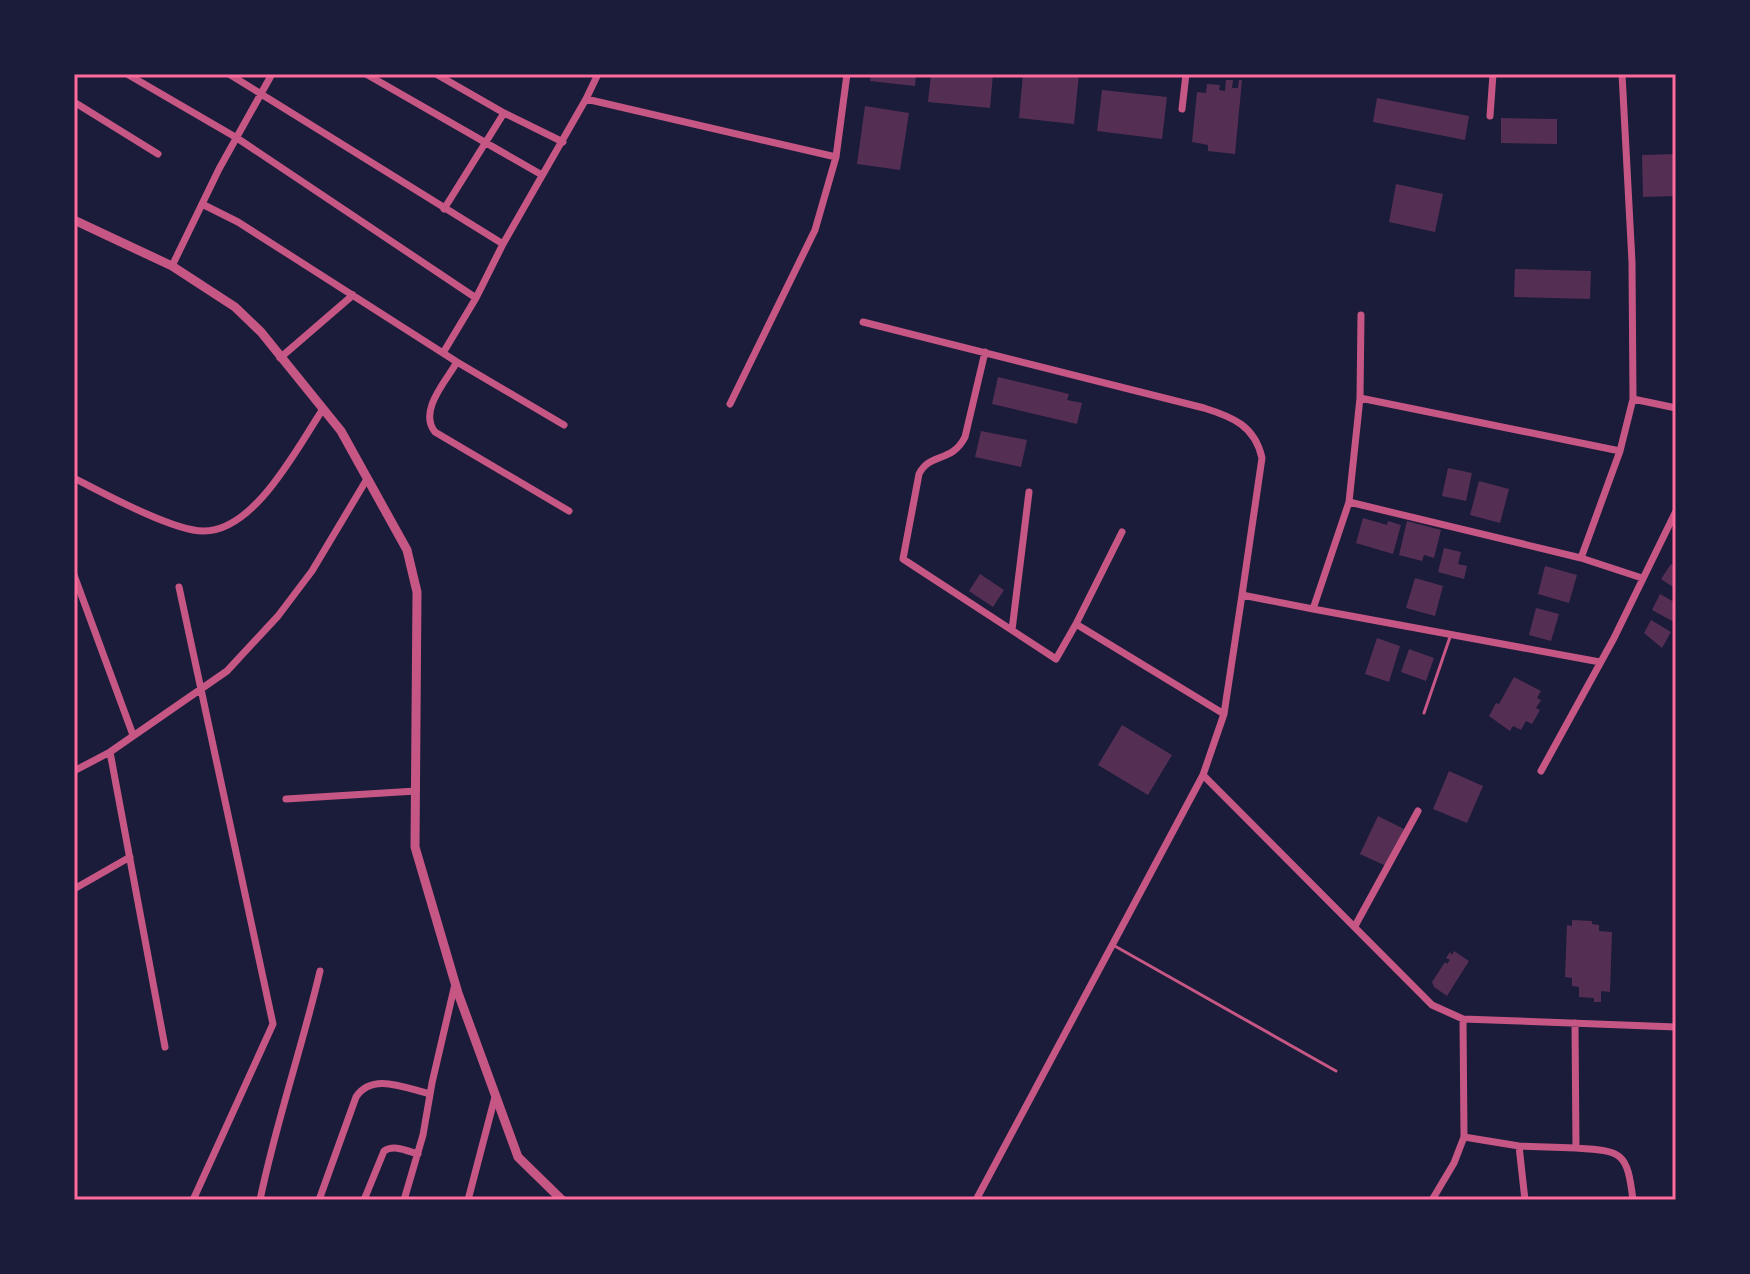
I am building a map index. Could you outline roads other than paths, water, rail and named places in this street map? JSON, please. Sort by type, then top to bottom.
[{"type":"street","points":[[127,74],[237,138],[476,298]]},
{"type":"street","points":[[229,74],[503,244]]},
{"type":"street","points":[[172,266],[272,74]]},
{"type":"street","points":[[366,74],[542,175]]},
{"type":"street","points":[[436,74],[563,142]]},
{"type":"street","points":[[443,353],[563,142],[598,74]]},
{"type":"street","points":[[730,404],[815,230],[836,157],[847,74]]},
{"type":"street","points":[[1182,109],[1186,74]]},
{"type":"street","points":[[1490,116],[1493,74]]},
{"type":"street","points":[[1581,558],[1620,451],[1633,399],[1632,262],[1622,74]]},
{"type":"street","points":[[586,99],[836,157]]},
{"type":"street","points":[[74,102],[158,154]]},
{"type":"street","points":[[444,209],[504,113]]},
{"type":"street","points":[[202,204],[238,222],[457,362],[564,425]]},
{"type":"street","points":[[74,220],[172,266],[235,307],[261,332],[341,431],[407,550],[417,592],[415,847],[455,982],[518,1157],[562,1200]]},
{"type":"street","points":[[280,358],[353,295]]},
{"type":"street","points":[[1313,609],[1349,502],[1360,398],[1361,315]]},
{"type":"street","points":[[863,322],[1232,417],[1248,428],[1258,442],[1262,458],[1224,714],[1203,775],[976,1200]]},
{"type":"street","points":[[985,352],[965,437],[954,453],[927,463],[919,474],[903,559],[1056,659],[1122,532]]},
{"type":"street","points":[[457,362],[427,416],[435,432],[569,511]]},
{"type":"street","points":[[1360,398],[1620,451]]},
{"type":"street","points":[[1633,399],[1676,408]]},
{"type":"street","points":[[74,478],[166,520],[207,532],[226,526],[261,499],[323,409]]},
{"type":"street","points":[[74,771],[110,752],[227,671],[278,616],[312,571],[367,479]]},
{"type":"street","points":[[1012,630],[1029,492]]},
{"type":"street","points":[[1349,502],[1581,558],[1642,578]]},
{"type":"street","points":[[1541,771],[1676,511]]},
{"type":"street","points":[[74,575],[133,735]]},
{"type":"street","points":[[179,587],[273,1024],[193,1200]]},
{"type":"street","points":[[1242,595],[1600,662]]},
{"type":"street","points":[[1076,624],[1224,714]]},
{"type":"street","points":[[110,752],[165,1047]]},
{"type":"street","points":[[1203,775],[1432,1005],[1463,1019],[1676,1027]]},
{"type":"street","points":[[286,799],[416,791]]},
{"type":"street","points":[[1355,926],[1418,811]]},
{"type":"street","points":[[74,889],[130,857]]},
{"type":"street","points":[[260,1200],[278,1117],[311,1012],[320,971]]},
{"type":"street","points":[[404,1200],[418,1154],[455,982]]},
{"type":"street","points":[[1432,1200],[1454,1163],[1464,1137],[1463,1019]]},
{"type":"street","points":[[1575,1023],[1576,1148]]},
{"type":"street","points":[[319,1200],[362,1087],[385,1083],[430,1094]]},
{"type":"street","points":[[468,1200],[496,1095]]},
{"type":"street","points":[[1464,1137],[1519,1146],[1603,1150],[1617,1154],[1626,1161],[1633,1200]]},
{"type":"street","points":[[1519,1146],[1525,1200]]},
{"type":"street","points":[[364,1200],[384,1151],[389,1147],[418,1154]]},
{"type":"lane","points":[[1424,713],[1451,635]]},
{"type":"lane","points":[[1113,945],[1336,1071]]}]
